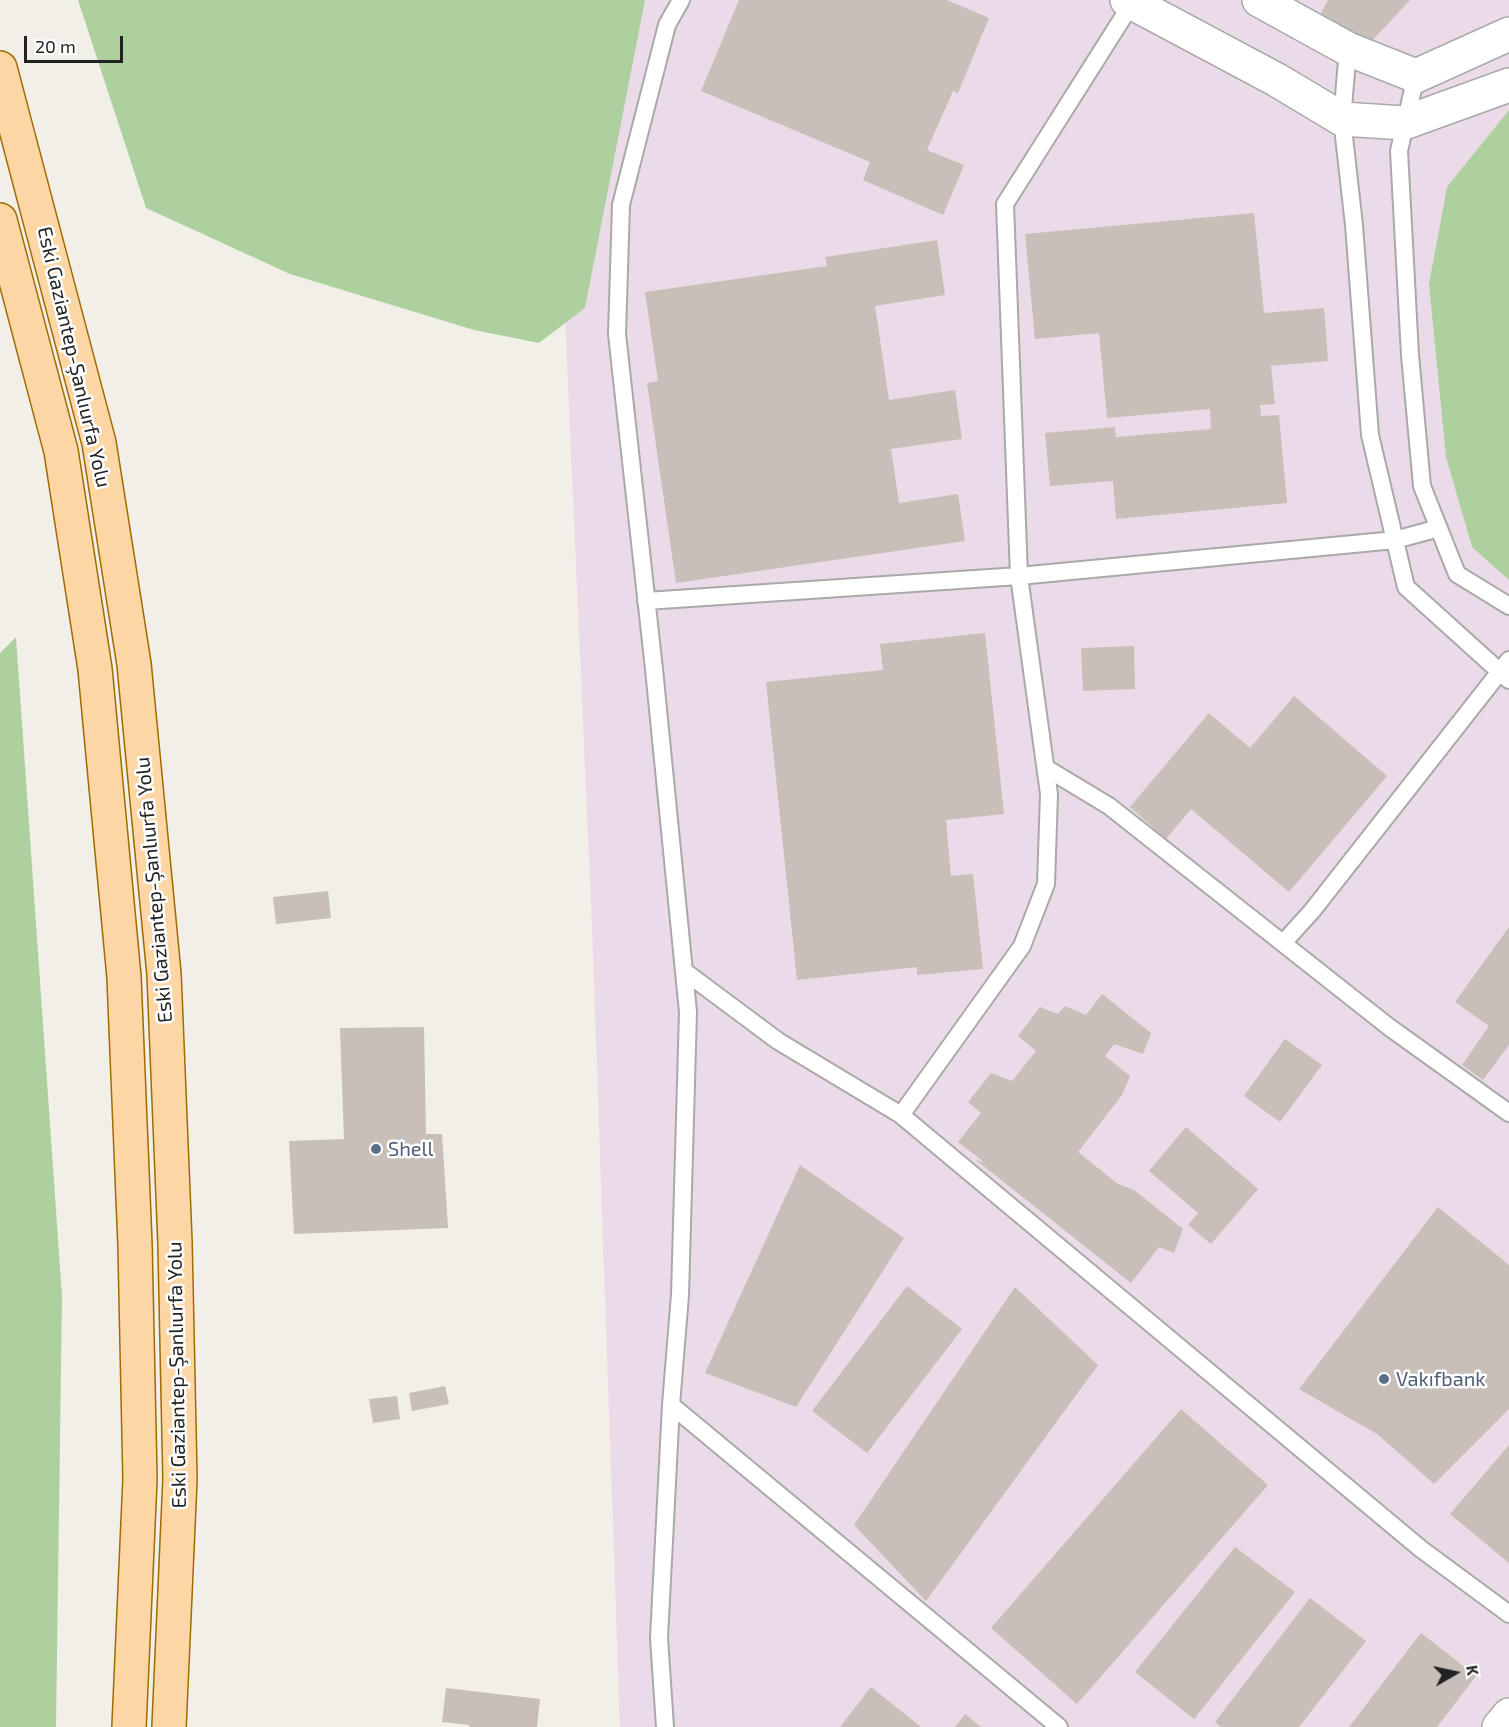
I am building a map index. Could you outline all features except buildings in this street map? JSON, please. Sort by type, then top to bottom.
[{"type":"main road","name":"Eski Gaziantep-Şanlıurfa Yolu","points":[[0,68],[99,443],[134,664],[164,974],[176,1243],[180,1479],[169,1727]]},
{"type":"main road","name":"Eski Gaziantep-Şanlıurfa Yolu","points":[[0,220],[61,451],[95,669],[124,977],[135,1245],[140,1479],[129,1727]]},
{"type":"street","points":[[1259,0],[1348,49],[1416,76],[1509,34]]},
{"type":"street","points":[[1131,1],[1277,80],[1342,119],[1404,123],[1509,85]]},
{"type":"street","points":[[1499,1727],[1509,1715]]},
{"type":"lane","points":[[665,1727],[659,1638],[671,1405],[680,1295],[688,1012],[617,333],[621,205],[667,25],[681,0]]},
{"type":"lane","points":[[901,1115],[1022,946],[1046,884],[1049,794],[1019,576],[1005,204],[1131,1]]},
{"type":"lane","points":[[1283,943],[1312,911],[1506,671],[1406,587],[1370,435],[1354,225],[1342,119],[1348,49]]},
{"type":"lane","points":[[1416,76],[1399,151],[1410,355],[1422,486],[1457,574],[1509,606]]},
{"type":"lane","points":[[646,601],[1019,576],[1395,540],[1439,528]]},
{"type":"lane","points":[[1046,768],[1109,806],[1389,1027],[1509,1113]]},
{"type":"lane","points":[[684,971],[778,1041],[901,1115],[1421,1549],[1509,1614]]},
{"type":"lane","points":[[671,1405],[1059,1727]]},
{"type":"shaded area","points":[[551,0],[1509,0],[1509,1727],[620,1727],[592,927]]},
{"type":"green space","points":[[78,0],[645,0],[585,308],[539,343],[474,330],[290,274],[146,208]]},
{"type":"green space","points":[[1509,110],[1509,580],[1472,547],[1446,457],[1429,284],[1447,187]]},
{"type":"green space","points":[[16,637],[62,1296],[56,1727],[0,1727],[0,653]]},
{"type":"place","name":"Shell","points":[[376,1149]]},
{"type":"place","name":"Vakıfbank","points":[[1384,1379]]}]
